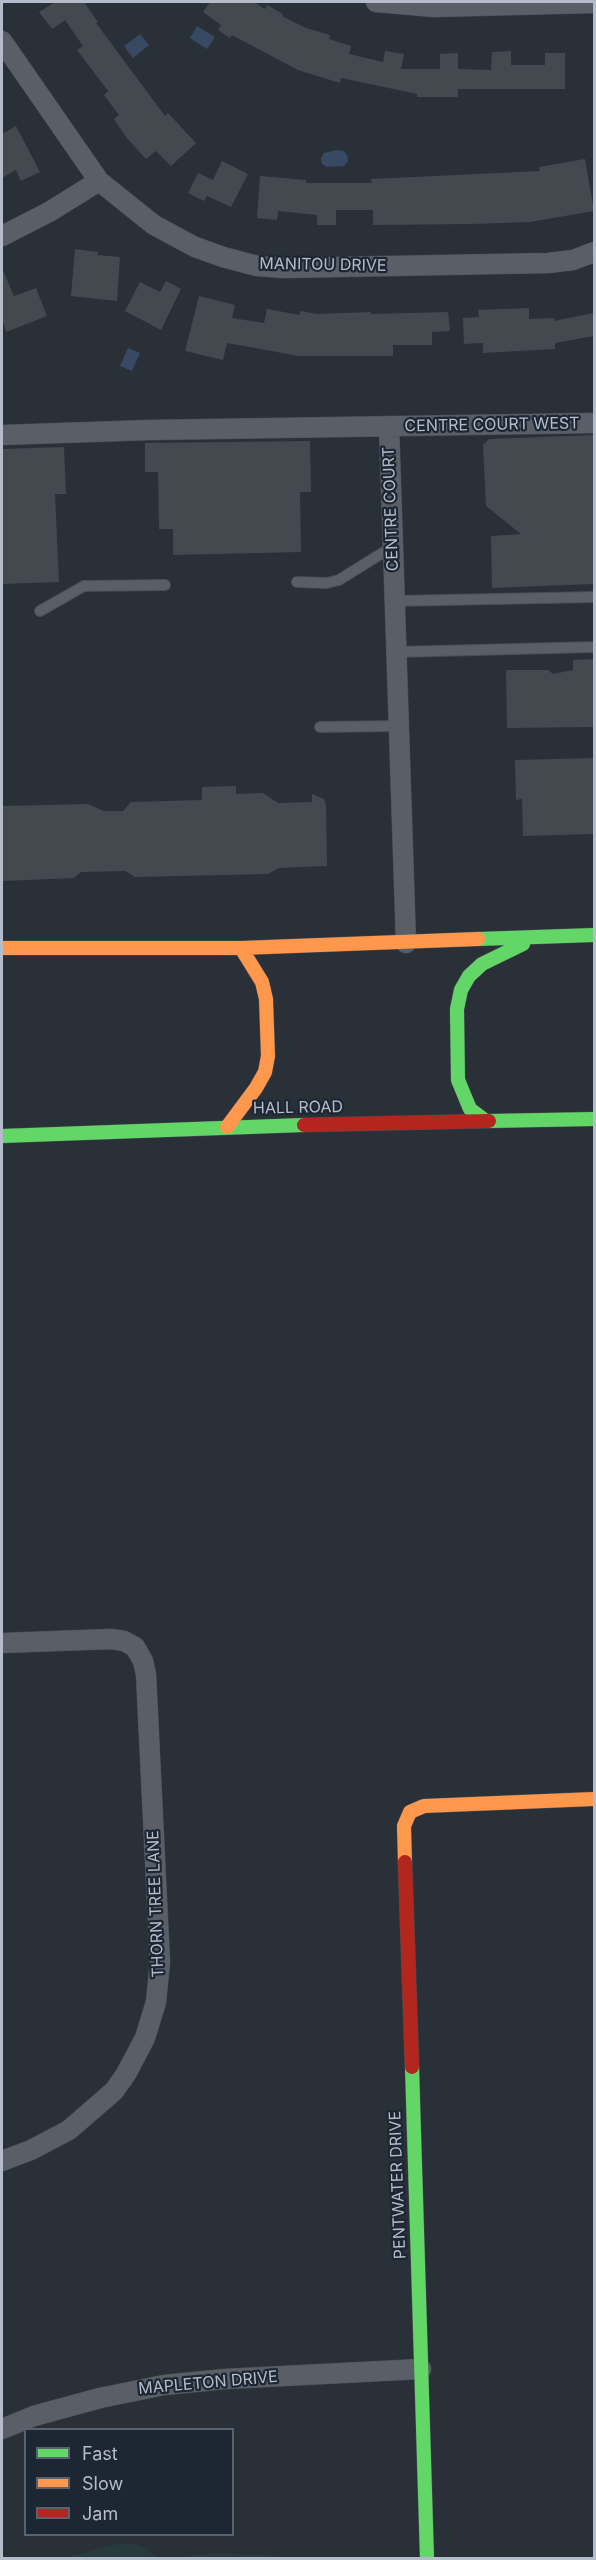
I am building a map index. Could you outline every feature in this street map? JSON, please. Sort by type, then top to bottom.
[{"type":"main road","points":[[2,948],[241,948],[594,935]]},
{"type":"main road","points":[[486,1121],[471,1109],[458,1080],[457,1009],[461,990],[469,976],[482,964],[533,939]]},
{"type":"main road","points":[[227,1127],[256,1089],[265,1072],[268,1056],[266,999],[262,982],[241,948]]},
{"type":"main road","name":"HALL ROAD","points":[[2,1136],[227,1127],[594,1119]]},
{"type":"main road","name":"PENTWATER DRIVE","points":[[427,2559],[402,1839],[404,1826],[410,1812],[436,1804],[594,1798]]},
{"type":"street","points":[[376,2],[434,7],[594,3]]},
{"type":"street","name":"MANITOU DRIVE","points":[[2,41],[99,181],[140,215],[195,247],[257,266],[284,268],[548,263],[573,260],[594,252]]},
{"type":"street","points":[[2,236],[49,212],[99,181]]},
{"type":"street","name":"CENTRE COURT WEST","points":[[389,426],[594,423]]},
{"type":"street","name":"CENTRE COURT","points":[[2,435],[389,426],[406,943]]},
{"type":"street","name":"THORN TREE LANE","points":[[2,1643],[111,1639],[124,1641],[135,1647],[143,1660],[146,1674],[160,1934],[160,1982],[152,2021],[126,2074],[100,2105],[69,2130],[31,2150],[2,2161]]},
{"type":"street","name":"MAPLETON DRIVE","points":[[2,2429],[34,2416],[89,2400],[164,2385],[225,2379],[421,2369]]},
{"type":"lane","points":[[297,582],[327,583],[339,580],[392,547]]},
{"type":"lane","points":[[40,611],[84,586],[165,585]]},
{"type":"lane","points":[[394,601],[594,597]]},
{"type":"lane","points":[[396,652],[594,647]]},
{"type":"lane","points":[[320,727],[399,726]]},
{"type":"green space","points":[[121,2543],[139,2545],[155,2556],[163,2558],[65,2558]]},
{"type":"green space","points":[[214,2553],[265,2555],[286,2558],[173,2558]]},
{"type":"water","points":[[197,26],[215,37],[207,49],[190,38]]},
{"type":"water","points":[[140,34],[149,45],[133,58],[124,46]]},
{"type":"water","points":[[344,151],[347,155],[348,161],[344,166],[327,167],[322,164],[321,158],[324,153]]},
{"type":"water","points":[[128,348],[140,353],[132,371],[120,366]]},
{"type":"building","points":[[55,2],[84,2],[98,22],[96,23],[165,116],[168,113],[196,143],[171,166],[156,151],[146,159],[126,137],[114,119],[119,115],[104,95],[108,91],[77,50],[83,46],[65,20],[52,29],[39,12]]},
{"type":"building","points":[[210,2],[254,2],[265,9],[267,5],[283,14],[282,16],[306,28],[330,35],[329,39],[351,46],[349,54],[383,62],[385,51],[404,54],[401,69],[440,69],[440,54],[458,53],[458,69],[491,70],[492,52],[511,51],[511,65],[545,65],[545,53],[565,53],[565,89],[458,89],[458,97],[417,97],[417,94],[341,78],[340,83],[298,70],[232,35],[230,38],[218,30],[221,25],[203,12]]},
{"type":"building","points":[[16,126],[40,172],[21,181],[16,170],[2,178],[2,134]]},
{"type":"building","points":[[585,159],[594,211],[530,222],[471,224],[373,225],[373,210],[336,210],[336,225],[317,225],[317,215],[278,211],[277,220],[257,218],[260,176],[306,180],[306,183],[372,183],[371,179],[540,171],[539,167]]},
{"type":"building","points":[[222,161],[248,174],[231,207],[207,196],[204,201],[188,193],[198,173],[213,180]]},
{"type":"building","points":[[75,249],[98,252],[97,255],[120,257],[117,301],[71,296]]},
{"type":"building","points":[[2,268],[14,296],[36,288],[47,316],[6,332],[2,318]]},
{"type":"building","points":[[166,281],[181,289],[161,330],[125,311],[140,282],[160,292]]},
{"type":"building","points":[[199,296],[235,305],[232,318],[264,323],[267,309],[300,315],[300,311],[317,314],[448,312],[450,331],[432,332],[432,345],[393,345],[393,356],[299,356],[227,343],[223,360],[185,351]]},
{"type":"building","points":[[529,308],[529,319],[554,318],[554,321],[594,313],[594,336],[555,343],[555,349],[483,353],[483,343],[464,344],[463,318],[479,317],[478,310]]},
{"type":"building","points":[[594,435],[594,584],[492,588],[491,536],[521,534],[486,506],[483,445],[489,439]]},
{"type":"building","points":[[310,441],[311,492],[300,492],[301,552],[173,555],[173,529],[159,529],[158,472],[145,472],[145,443]]},
{"type":"building","points":[[64,447],[66,494],[55,494],[59,582],[2,584],[2,449]]},
{"type":"building","points":[[594,659],[594,727],[507,728],[506,670],[548,670],[553,674],[573,670],[573,660]]},
{"type":"building","points":[[594,758],[594,834],[523,836],[522,799],[516,800],[515,760]]},
{"type":"building","points":[[236,786],[236,794],[263,793],[278,803],[312,802],[312,794],[324,799],[327,866],[279,868],[268,874],[135,877],[125,871],[81,872],[74,878],[2,881],[2,806],[88,804],[104,811],[123,811],[131,802],[202,800],[202,787]]},
{"type":"traffic: fast","points":[[478,939],[594,935]]},
{"type":"traffic: fast","points":[[486,1121],[470,1109],[458,1080],[457,1009],[461,990],[469,976],[482,964],[523,944]]},
{"type":"traffic: fast","points":[[489,1121],[594,1119]]},
{"type":"traffic: fast","points":[[2,1136],[304,1125]]},
{"type":"traffic: fast","points":[[412,2067],[427,2558]]},
{"type":"traffic: slow","points":[[2,948],[241,948],[478,939]]},
{"type":"traffic: slow","points":[[227,1127],[256,1088],[265,1072],[268,1056],[266,999],[262,982],[241,948]]},
{"type":"traffic: slow","points":[[405,1862],[404,1826],[410,1812],[424,1806],[594,1799]]},
{"type":"traffic: jam","points":[[304,1125],[489,1121]]},
{"type":"traffic: jam","points":[[405,1862],[412,2067]]}]
